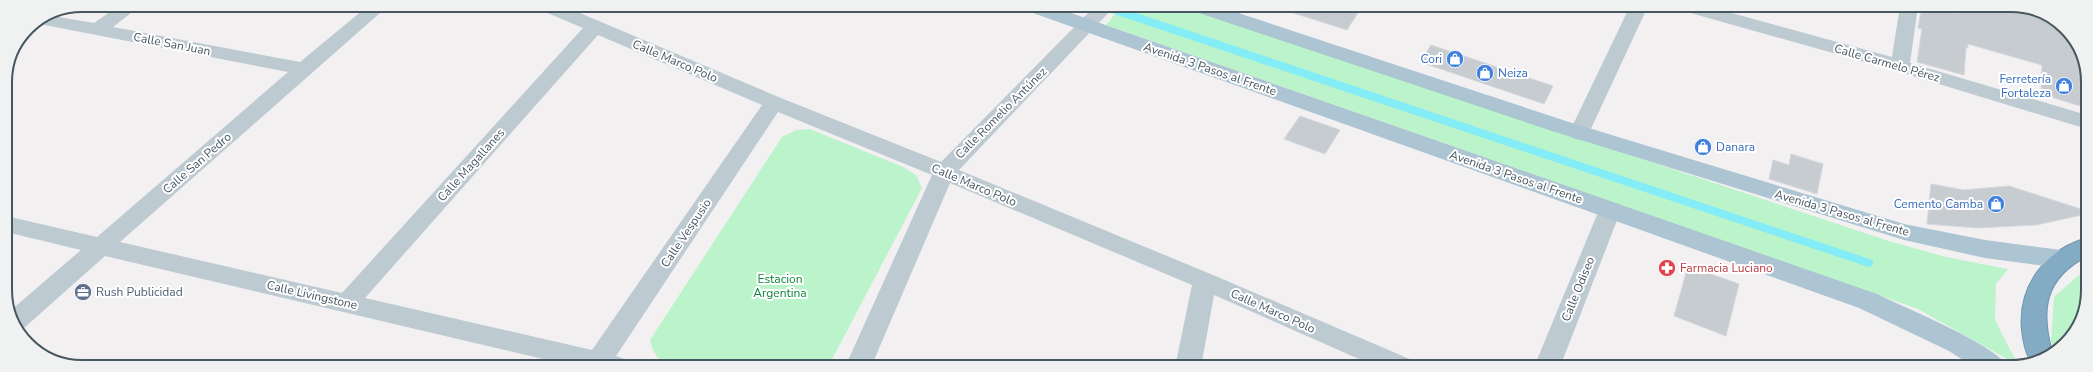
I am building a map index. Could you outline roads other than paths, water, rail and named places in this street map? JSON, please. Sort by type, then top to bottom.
[{"type":"highway","points":[[2040,354],[2033,324],[2033,308],[2036,294],[2042,281],[2061,259],[2081,249]]},
{"type":"main road","name":"Avenida 3 Pasos al Frente","points":[[1069,12],[1097,17],[1610,210],[1868,301],[1958,344],[1983,360]]},
{"type":"main road","name":"Avenida 3 Pasos al Frente","points":[[1215,12],[1579,133],[1904,232],[1985,249],[2061,259]]},
{"type":"street","points":[[97,30],[122,12]]},
{"type":"street","name":"Calle San Pedro","points":[[18,319],[304,69],[372,12]]},
{"type":"street","name":"Calle Marco Polo","points":[[562,12],[774,104],[944,172],[1205,281],[1387,360]]},
{"type":"street","points":[[1579,133],[1635,12]]},
{"type":"street","name":"Calle Carmelo Pérez","points":[[1708,12],[1900,66],[2081,120]]},
{"type":"street","points":[[1900,66],[1908,12]]},
{"type":"street","name":"Calle Romelio Antúnez","points":[[861,360],[944,172],[1097,17]]},
{"type":"street","name":"Calle San Juan","points":[[49,21],[304,69]]},
{"type":"street","name":"Calle Magallanes","points":[[347,303],[596,26]]},
{"type":"street","name":"Calle Vespusio","points":[[612,360],[774,104]]},
{"type":"street","name":"Calle Odiseo","points":[[1550,360],[1610,210]]},
{"type":"street","name":"Calle Livingstone","points":[[12,225],[592,360]]},
{"type":"street","points":[[1189,360],[1205,281]]},
{"type":"waterway","points":[[1121,12],[1869,263]]},
{"type":"place","name":"Cori","points":[[1455,59]]},
{"type":"place","name":"Neiza","points":[[1485,73]]},
{"type":"place","name":"Ferretería Fortaleza","points":[[2064,86]]},
{"type":"place","name":"Danara","points":[[1703,147]]},
{"type":"place","name":"Cemento Camba","points":[[1996,204]]},
{"type":"place","name":"Farmacia Luciano","points":[[1667,268]]},
{"type":"place","name":"Rush Publicidad","points":[[83,292]]},
{"type":"park label","name":"Estacion Argentina","points":[[780,286]]}]
